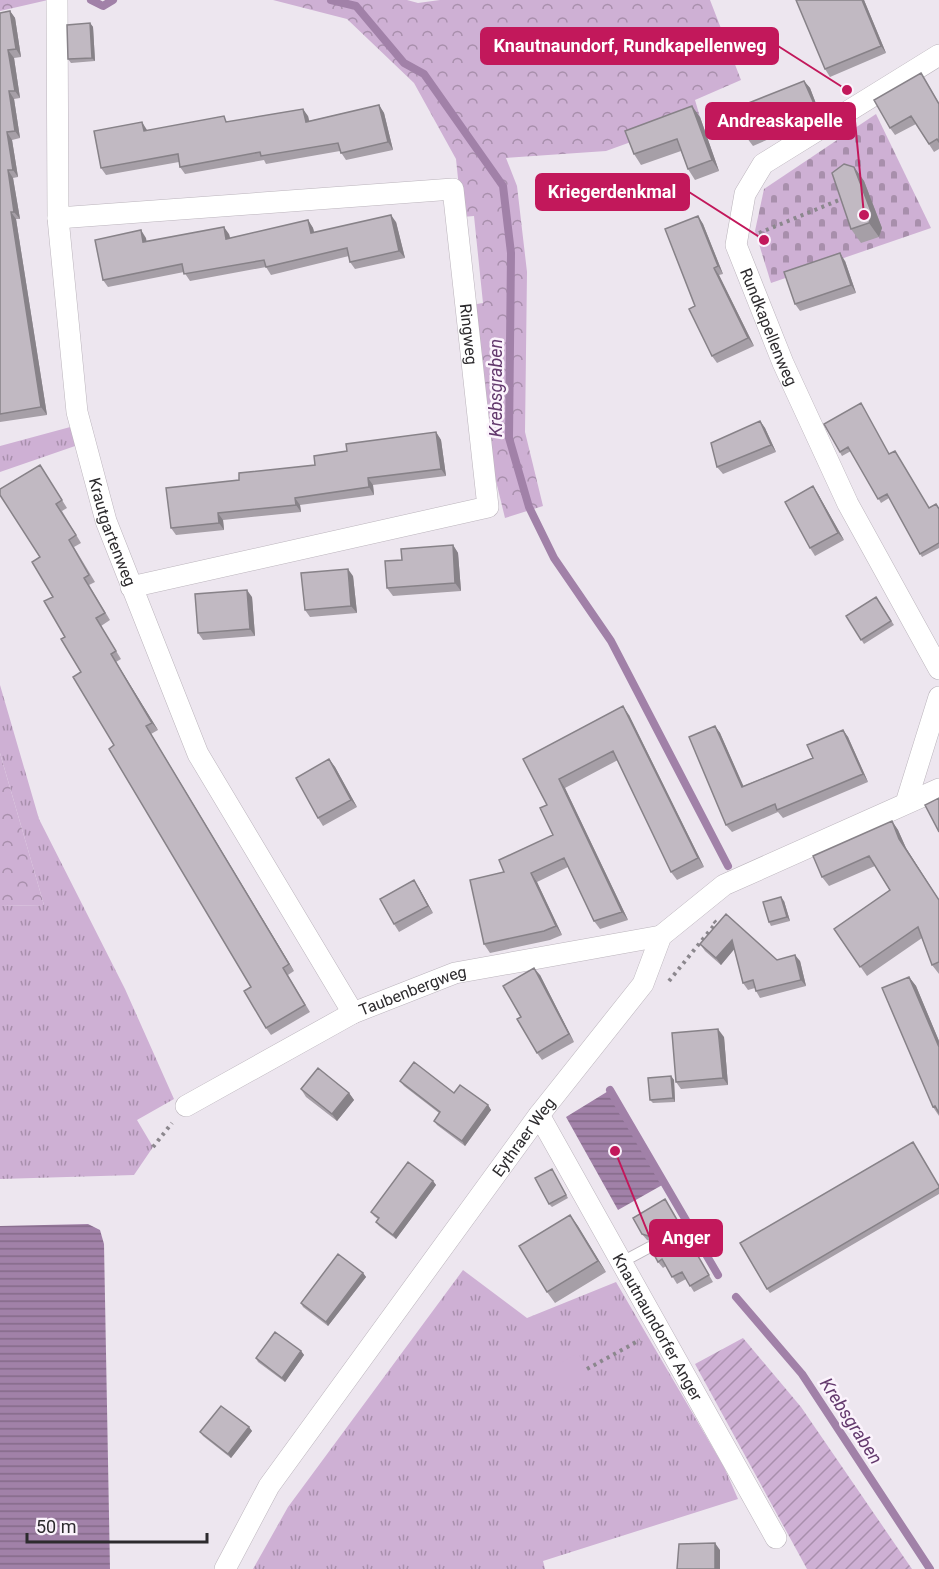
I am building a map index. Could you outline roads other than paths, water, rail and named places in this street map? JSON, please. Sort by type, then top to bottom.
[{"type":"street","name":"Krautgartenweg","points":[[57,0],[58,218],[77,412],[106,521],[198,754],[353,1013]]},
{"type":"street","name":"Rundkapellenweg","points":[[939,56],[764,164],[745,194],[736,245],[783,363],[848,504],[939,669]]},
{"type":"street","name":"Ringweg","points":[[58,218],[453,189],[488,507],[131,587]]},
{"type":"street","points":[[906,803],[939,697]]},
{"type":"street","points":[[661,936],[724,885],[939,789]]},
{"type":"street","name":"Taubenbergweg","points":[[186,1106],[353,1013],[455,973],[661,936]]},
{"type":"street","name":"Eythraer Weg","points":[[225,1569],[269,1486],[539,1115],[643,984],[661,936]]},
{"type":"street","name":"Knautnaundorfer Anger","points":[[539,1115],[776,1538]]},
{"type":"lane","points":[[622,1262],[650,1246]]},
{"type":"waterway","name":"Krebsgraben","points":[[91,0],[103,6],[113,0]]},
{"type":"waterway","name":"Krebsgraben","points":[[331,0],[356,6],[404,63],[424,74],[503,186],[511,253],[509,438],[529,507],[554,558],[611,641],[728,866]]},
{"type":"waterway","name":"Krebsgraben","points":[[610,1090],[718,1275]]},
{"type":"waterway","name":"Krebsgraben","points":[[736,1297],[802,1374],[930,1569]]},
{"type":"place","name":"Knautnaundorf, Rundkapellenweg","points":[[847,90]]},
{"type":"place","name":"Andreaskapelle","points":[[864,215]]},
{"type":"place","name":"Kriegerdenkmal","points":[[764,240]]},
{"type":"place","name":"Anger","points":[[615,1151]]}]
